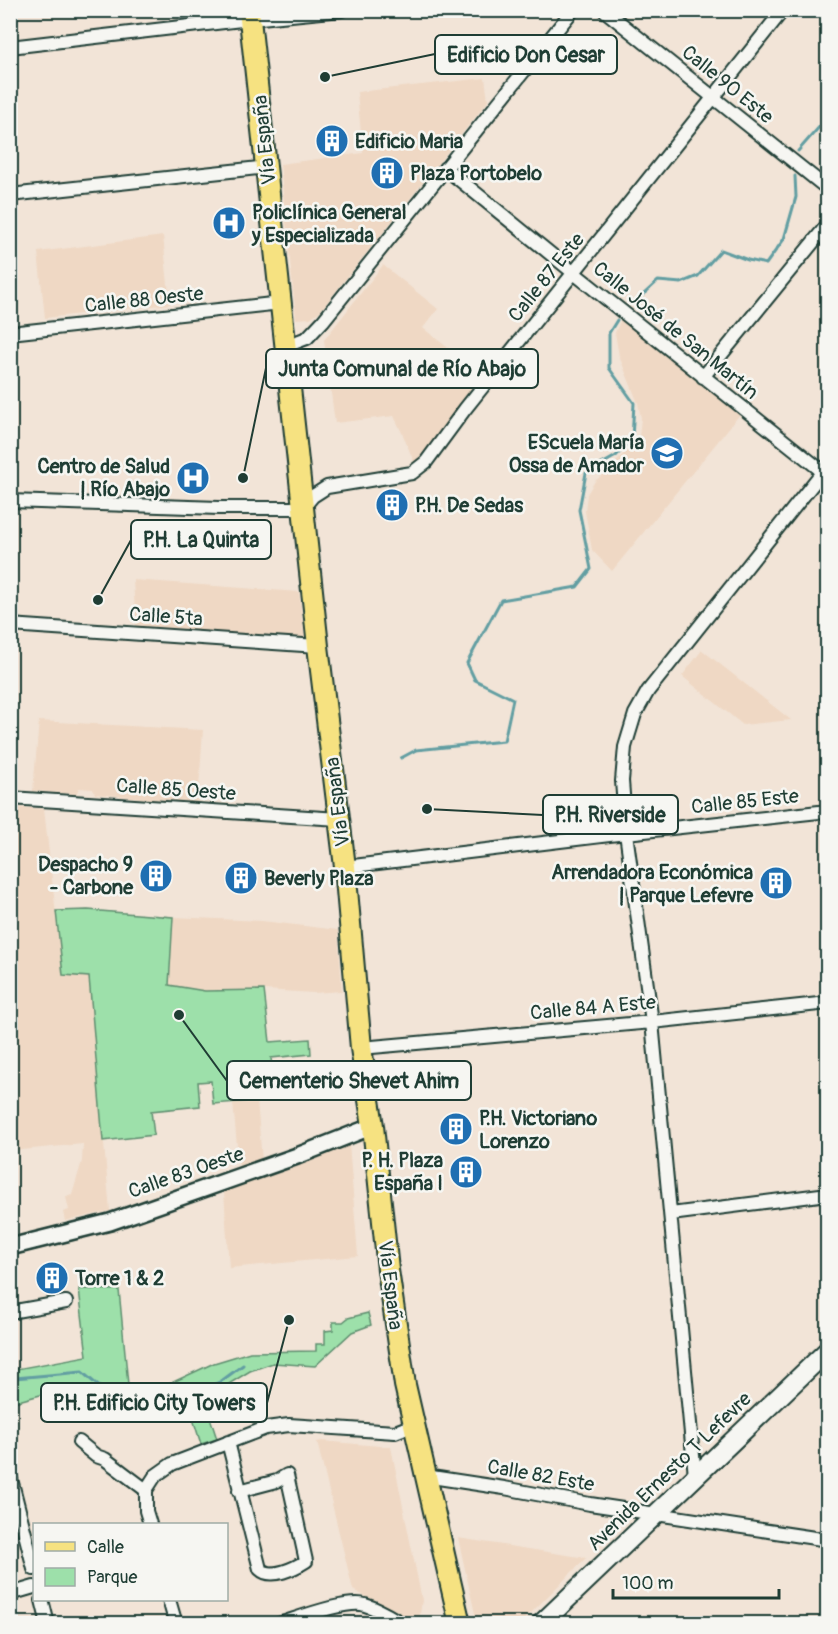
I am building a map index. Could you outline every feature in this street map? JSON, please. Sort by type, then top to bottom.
[{"type":"main road","name":"Vía España","points":[[249,14],[318,646],[345,867],[361,1048],[373,1126],[388,1270],[413,1425],[460,1623]]},
{"type":"main road","name":"Avenida Ernesto T Lefevre","points":[[542,1623],[828,1350]]},
{"type":"street","points":[[10,47],[249,14],[342,10]]},
{"type":"street","points":[[286,346],[307,338],[323,321],[573,10]]},
{"type":"street","name":"Calle 90 Este","points":[[604,10],[828,189]]},
{"type":"street","name":"Calle 87 Este","points":[[303,508],[313,496],[327,487],[412,473],[426,462],[465,409],[783,10]]},
{"type":"street","points":[[10,195],[267,167]]},
{"type":"street","name":"Calle José de San Martín","points":[[445,168],[704,377],[826,470]]},
{"type":"street","points":[[704,377],[828,224]]},
{"type":"street","name":"Calle 88 Oeste","points":[[10,333],[281,303]]},
{"type":"street","points":[[695,1476],[652,1022],[626,833],[622,781],[625,747],[635,714],[648,691],[826,470]]},
{"type":"street","points":[[10,501],[303,508]]},
{"type":"street","name":"Calle 5ta","points":[[10,625],[318,646]]},
{"type":"street","name":"Calle 85 Oeste","points":[[10,798],[339,819]]},
{"type":"street","name":"Calle 85 Este","points":[[345,867],[828,811]]},
{"type":"street","name":"Calle 84 A Este","points":[[361,1048],[652,1022],[828,1003]]},
{"type":"street","name":"Calle 83 Oeste","points":[[10,1247],[110,1222],[297,1156],[373,1126]]},
{"type":"street","points":[[671,1214],[828,1194]]},
{"type":"street","points":[[10,1312],[66,1302]]},
{"type":"street","points":[[150,1523],[146,1511],[146,1490],[155,1476],[172,1464],[228,1442],[266,1428],[289,1425],[395,1432],[413,1425]]},
{"type":"street","points":[[79,1442],[146,1490]]},
{"type":"street","points":[[228,1442],[239,1491],[260,1569],[264,1574],[272,1574],[306,1561],[286,1475],[277,1481],[239,1491]]},
{"type":"street","points":[[10,1475],[33,1565]]},
{"type":"street","name":"Calle 82 Este","points":[[425,1476],[612,1508],[828,1540]]},
{"type":"street","points":[[10,1594],[33,1587]]},
{"type":"street","points":[[42,1601],[48,1623]]},
{"type":"street","points":[[170,1601],[176,1623]]},
{"type":"street","points":[[279,1623],[343,1605],[355,1604],[364,1604],[403,1623]]},
{"type":"shaded area","points":[[485,78],[488,101],[320,311],[310,318],[296,319],[280,164],[363,153],[357,92]]},
{"type":"shaded area","points":[[163,236],[170,304],[45,318],[38,252]]},
{"type":"shaded area","points":[[383,265],[438,309],[423,328],[484,377],[426,455],[414,462],[394,416],[335,423],[324,340]]},
{"type":"shaded area","name":"EScuela María Ossa de Amador","points":[[621,319],[741,413],[612,571],[592,550],[585,511],[587,494],[595,481],[610,469],[639,437],[641,418],[638,403],[619,356],[615,333]]},
{"type":"shaded area","points":[[133,580],[299,592],[305,637],[136,629]]},
{"type":"shaded area","points":[[702,650],[791,720],[743,725],[682,676]]},
{"type":"shaded area","points":[[39,721],[203,730],[198,803],[95,794],[93,789],[79,788],[76,794],[33,791]]},
{"type":"shaded area","points":[[10,807],[44,809],[63,975],[89,976],[110,1211],[65,1221],[63,1212],[69,1210],[66,1197],[72,1195],[82,1161],[83,1144],[11,1151]]},
{"type":"shaded area","points":[[173,917],[262,921],[338,930],[342,991],[314,993],[264,990],[205,991],[169,985]]},
{"type":"shaded area","points":[[257,1100],[262,1161],[239,1169],[233,1102]]},
{"type":"shaded area","points":[[349,1144],[358,1256],[229,1268],[225,1189]]},
{"type":"shaded area","points":[[317,1442],[391,1447],[422,1600],[419,1622],[406,1618],[353,1590]]},
{"type":"shaded area","points":[[458,1538],[586,1558],[521,1623],[477,1623]]},
{"type":"green space","points":[[88,910],[173,917],[169,985],[205,991],[264,990],[270,1042],[310,1039],[311,1054],[271,1058],[276,1099],[213,1104],[211,1081],[198,1082],[200,1106],[151,1111],[154,1135],[103,1141],[89,977],[63,975],[56,911]]},
{"type":"green space","points":[[79,1289],[119,1290],[129,1395],[139,1398],[214,1363],[250,1352],[316,1351],[316,1344],[325,1344],[325,1331],[333,1330],[333,1322],[343,1322],[348,1318],[368,1313],[371,1325],[352,1332],[315,1366],[273,1363],[250,1371],[204,1399],[217,1439],[201,1444],[189,1406],[158,1415],[100,1403],[61,1410],[55,1391],[11,1403],[11,1370],[87,1356]]},
{"type":"waterway","points":[[798,151],[828,117]]},
{"type":"waterway","points":[[634,303],[658,281],[681,283],[698,276],[721,250],[766,264],[784,239],[796,197],[795,176]]},
{"type":"waterway","points":[[401,758],[416,750],[504,741],[513,699],[475,680],[467,663],[501,600],[577,587],[591,569],[579,510],[586,473],[616,456],[632,439],[634,403],[609,368],[609,333],[617,320]]},
{"type":"waterway","points":[[10,1381],[15,1378],[82,1372],[103,1390],[138,1403],[164,1405],[220,1382],[243,1365]]},
{"type":"place","name":"Edificio Don Cesar","points":[[325,77]]},
{"type":"place","name":"Edificio Maria","points":[[332,141]]},
{"type":"place","name":"Plaza Portobelo","points":[[387,173]]},
{"type":"place","name":"Policlínica General y Especializada","points":[[229,223]]},
{"type":"place","name":"EScuela María Ossa de Amador","points":[[667,453]]},
{"type":"place","name":"Centro de Salud | Río Abajo","points":[[193,478]]},
{"type":"place","name":"Junta Comunal de Río Abajo","points":[[243,478]]},
{"type":"place","name":"P.H. De Sedas","points":[[392,505]]},
{"type":"place","name":"P.H. La Quinta","points":[[98,600]]},
{"type":"place","name":"P.H. Riverside","points":[[427,809]]},
{"type":"place","name":"Despacho 9 - Carbone","points":[[156,876]]},
{"type":"place","name":"Beverly Plaza","points":[[241,878]]},
{"type":"place","name":"Arrendadora Económica | Parque Lefevre","points":[[776,883]]},
{"type":"place","name":"Cementerio Shevet Ahim","points":[[179,1015]]},
{"type":"place","name":"P.H. Victoriano Lorenzo","points":[[456,1129]]},
{"type":"place","name":"P. H. Plaza España I","points":[[466,1172]]},
{"type":"place","name":"Torre 1 & 2","points":[[52,1278]]},
{"type":"place","name":"P.H. Edificio City Towers","points":[[289,1320]]}]
